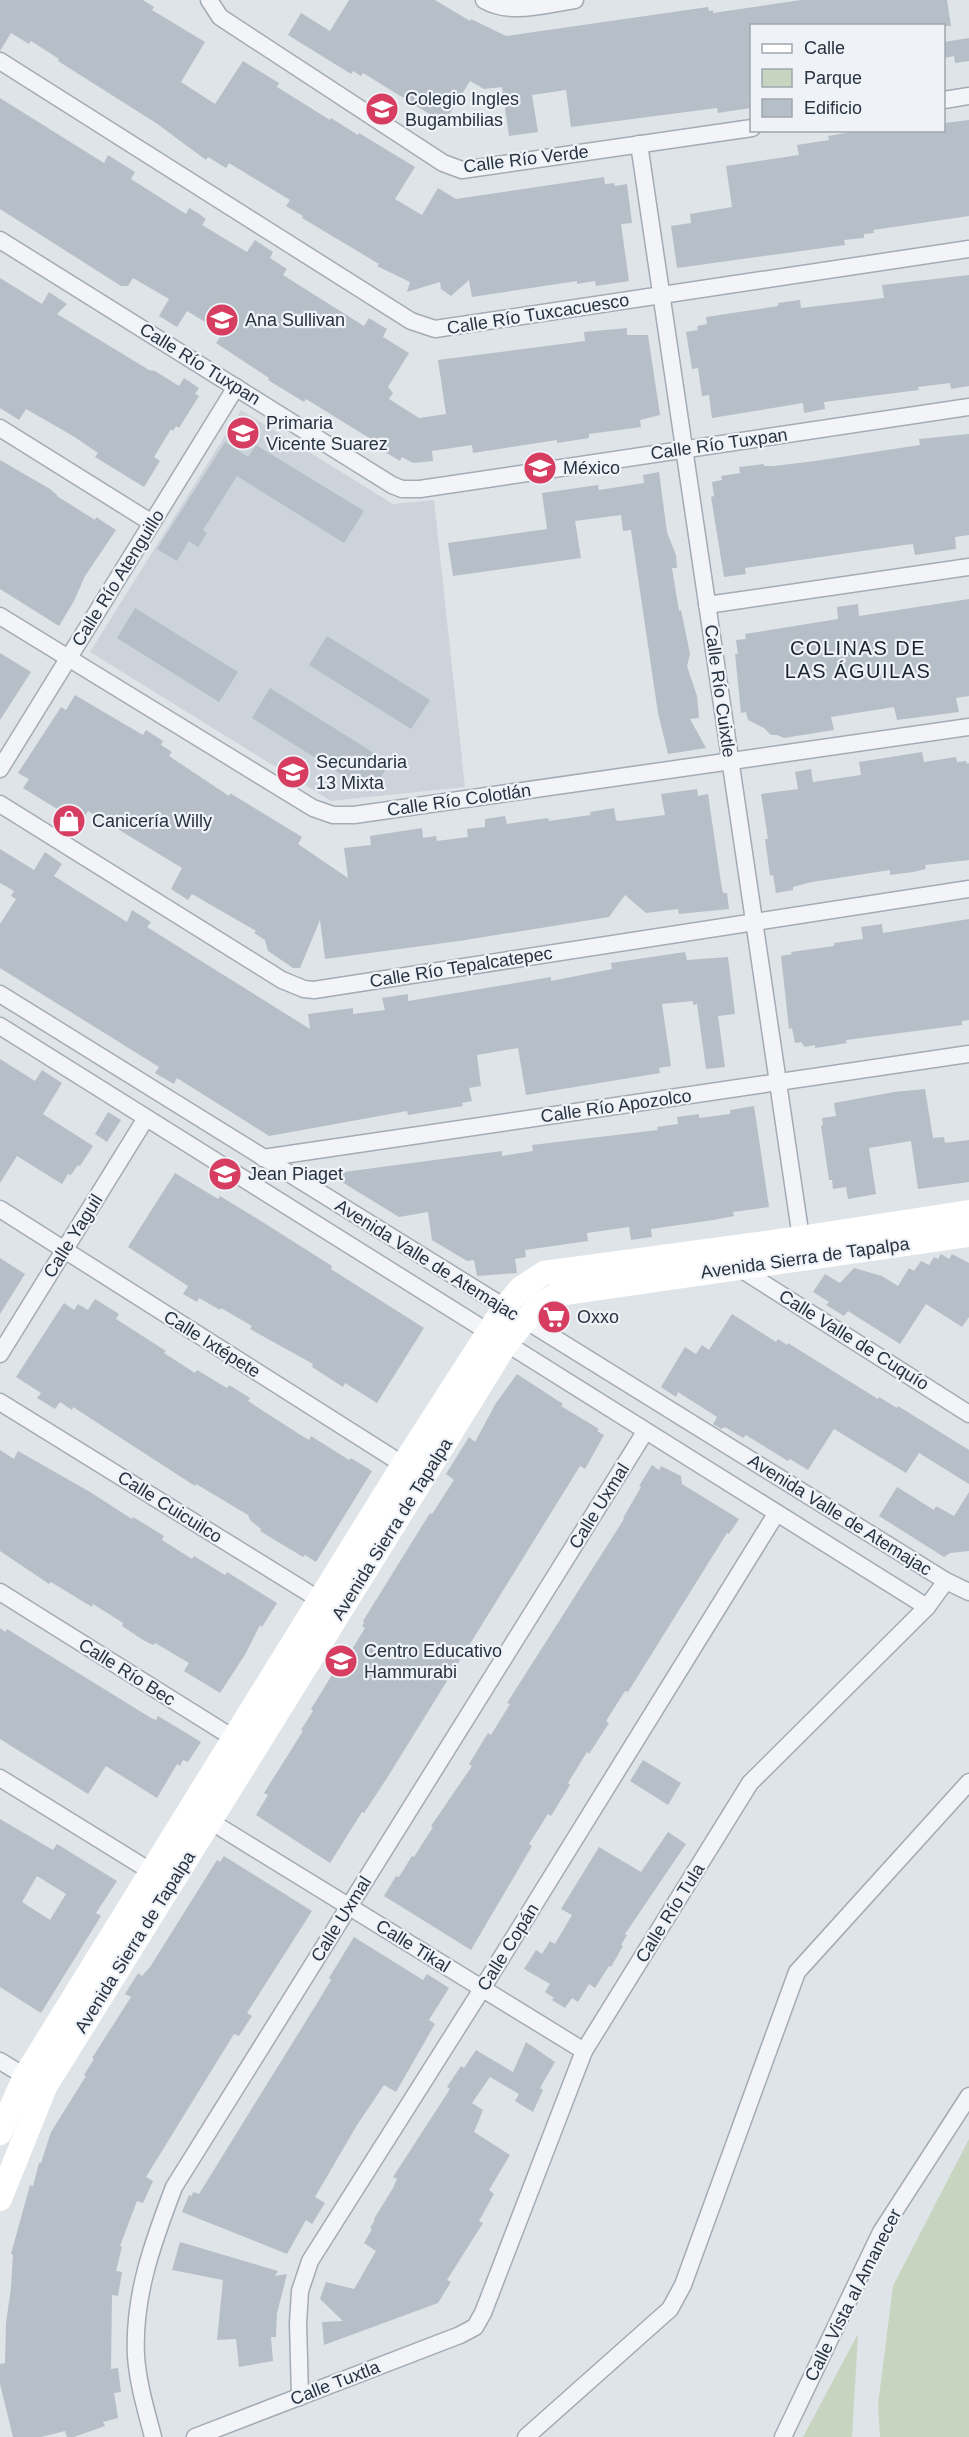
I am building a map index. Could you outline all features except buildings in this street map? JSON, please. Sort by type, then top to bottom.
[{"type":"street","name":"Calle Río Verde","points":[[208,0],[220,17],[452,168],[482,169],[750,128]]},
{"type":"street","points":[[484,0],[501,8],[512,9],[575,0]]},
{"type":"street","name":"Calle Río Tuxcacuesco","points":[[0,61],[411,321],[423,326],[446,329],[969,249]]},
{"type":"street","points":[[945,100],[969,96]]},
{"type":"street","name":"Calle Río Cuixtle","points":[[639,144],[801,1238]]},
{"type":"street","name":"Calle Río Tuxpan","points":[[0,240],[392,485],[402,489],[420,489],[969,407]]},
{"type":"street","name":"Calle Río Atenguillo","points":[[0,769],[236,387]]},
{"type":"street","points":[[0,428],[152,523]]},
{"type":"street","points":[[707,605],[969,567]]},
{"type":"street","name":"Calle Río Colotlán","points":[[0,616],[313,808],[333,815],[354,815],[969,727]]},
{"type":"street","name":"Calle Río Tepalcatepec","points":[[0,804],[282,980],[303,989],[325,989],[969,889]]},
{"type":"street","name":"Avenida Valle de Atemajac","points":[[0,994],[946,1581]]},
{"type":"street","name":"Avenida Valle de Atemajac","points":[[0,1026],[927,1607]]},
{"type":"street","name":"Calle Río Apozolco","points":[[263,1158],[969,1054]]},
{"type":"street","name":"Calle Yaguil","points":[[0,1354],[146,1118]]},
{"type":"street","name":"Calle Ixtépete","points":[[0,1209],[413,1472]]},
{"type":"street","name":"Avenida Sierra de Tapalpa","points":[[0,2133],[35,2082],[497,1339],[504,1308],[521,1288],[544,1273],[801,1238],[969,1212]]},
{"type":"street","name":"Avenida Sierra de Tapalpa","points":[[497,1339],[525,1320],[539,1304],[558,1294],[968,1236]]},
{"type":"street","name":"Calle Valle de Cuquío","points":[[707,1249],[969,1414]]},
{"type":"street","name":"Calle Cuicuilco","points":[[0,1402],[330,1606]]},
{"type":"street","name":"Calle Uxmal","points":[[153,2437],[140,2387],[136,2355],[141,2284],[149,2253],[174,2187],[645,1432]]},
{"type":"street","name":"Calle Copán","points":[[300,2397],[298,2324],[300,2291],[310,2261],[482,1989],[776,1514]]},
{"type":"street","points":[[946,1581],[969,1592]]},
{"type":"street","name":"Calle Río Tula","points":[[475,2327],[483,2313],[584,2051],[750,1783],[927,1607],[946,1581]]},
{"type":"street","name":"Calle Río Bec","points":[[0,1592],[244,1745]]},
{"type":"street","name":"Avenida Sierra de Tapalpa","points":[[161,1878],[210,1821],[244,1745]]},
{"type":"street","points":[[0,1778],[161,1878]]},
{"type":"street","points":[[526,2437],[670,2309],[683,2285],[798,1972],[969,1782]]},
{"type":"street","name":"Calle Tikal","points":[[210,1821],[584,2051]]},
{"type":"street","points":[[0,2061],[35,2082]]},
{"type":"street","name":"Avenida Sierra de Tapalpa","points":[[0,2199],[35,2082]]},
{"type":"street","name":"Calle Vista al Amanecer","points":[[783,2437],[881,2232],[969,2096]]},
{"type":"street","name":"Calle Tuxtla","points":[[195,2437],[460,2335],[475,2327]]},
{"type":"shaded area","points":[[241,410],[393,504],[434,500],[465,787],[331,801],[90,652]]},
{"type":"green space","points":[[969,2139],[969,2437],[880,2437],[878,2405],[893,2286]]},
{"type":"green space","points":[[858,2334],[852,2437],[803,2437]]},
{"type":"place","name":"Colegio Ingles Bugambilias","points":[[382,109]]},
{"type":"place","name":"Ana Sullivan","points":[[222,320]]},
{"type":"place","name":"Primaria Vicente Suarez","points":[[243,433]]},
{"type":"place","name":"México","points":[[540,468]]},
{"type":"place","name":"Secundaria 13 Mixta","points":[[293,772]]},
{"type":"place","name":"Canicería Willy","points":[[69,821]]},
{"type":"place","name":"Jean Piaget","points":[[225,1174]]},
{"type":"place","name":"Oxxo","points":[[554,1317]]},
{"type":"place","name":"Centro Educativo Hammurabi","points":[[341,1661]]},
{"type":"district","name":"COLINAS DE LAS ÁGUILAS","points":[[858,660]]}]
